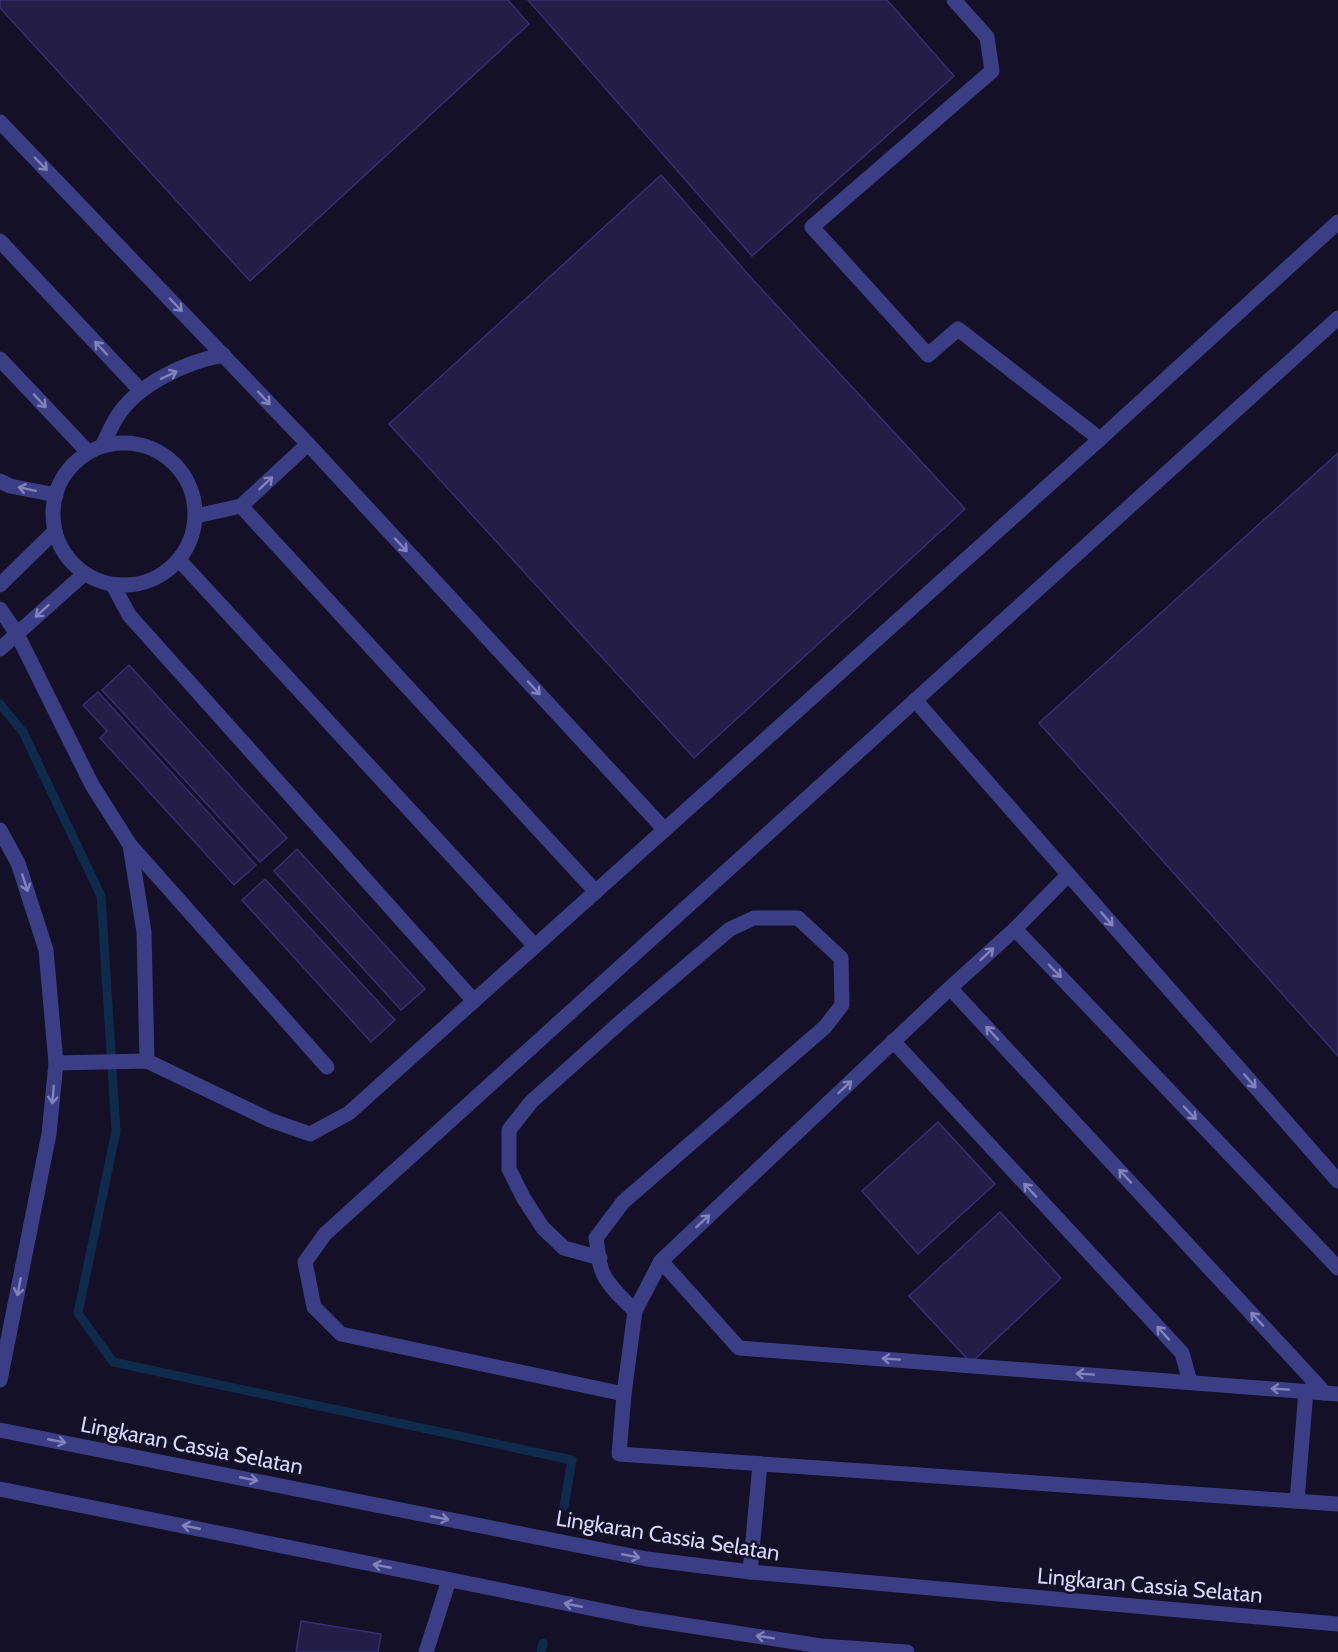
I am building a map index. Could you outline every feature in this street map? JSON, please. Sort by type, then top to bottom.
[{"type":"street","points":[[954,0],[987,37],[992,71],[812,227],[928,355],[958,329],[1100,440]]},
{"type":"street","points":[[0,122],[308,444],[665,830]]},
{"type":"street","points":[[62,1063],[147,1061],[270,1120],[310,1134],[348,1113],[1100,440],[1338,222]]},
{"type":"street","points":[[0,240],[141,391]]},
{"type":"street","points":[[624,1394],[341,1334],[314,1306],[305,1262],[325,1234],[1338,318]]},
{"type":"street","points":[[95,449],[125,443],[147,446],[167,456],[183,473],[193,493],[196,516],[192,540],[180,561],[161,577],[138,585],[113,585],[84,574],[61,548],[55,531],[53,513],[56,495],[63,478],[74,463],[95,449],[118,415],[141,391],[160,379],[204,359],[224,355]]},
{"type":"street","points":[[0,359],[95,449]]},
{"type":"street","points":[[196,516],[241,506],[308,444]]},
{"type":"street","points":[[0,482],[56,495]]},
{"type":"street","points":[[241,506],[596,892]]},
{"type":"street","points":[[0,585],[55,531]]},
{"type":"street","points":[[180,561],[535,946]]},
{"type":"street","points":[[0,649],[84,574]]},
{"type":"street","points":[[113,585],[129,615],[474,1001]]},
{"type":"street","points":[[0,609],[17,634],[92,785],[130,845],[327,1067]]},
{"type":"street","points":[[915,700],[1338,1181]]},
{"type":"street","points":[[0,830],[18,862],[46,950],[62,1063],[0,1380]]},
{"type":"street","points":[[130,845],[144,932],[147,1061]]},
{"type":"street","points":[[1068,875],[1015,929],[661,1261],[635,1311],[619,1454],[1338,1504]]},
{"type":"street","points":[[600,1258],[564,1248],[543,1228],[524,1199],[509,1169],[509,1130],[531,1102],[730,929],[754,918],[798,918],[841,958],[842,1005],[825,1027],[623,1202],[596,1238],[600,1258],[602,1272],[616,1292],[635,1311]]},
{"type":"street","points":[[1015,929],[1338,1268]]},
{"type":"street","points":[[950,988],[1332,1393]]},
{"type":"street","points":[[893,1041],[1182,1353],[1190,1382]]},
{"type":"street","points":[[661,1261],[739,1348],[1332,1393]]},
{"type":"street","points":[[1297,1501],[1306,1391]]},
{"type":"street","name":"Lingkaran Cassia Selatan","points":[[0,1430],[647,1559],[750,1572],[1338,1624]]},
{"type":"street","points":[[750,1572],[760,1464]]},
{"type":"street","points":[[0,1489],[650,1620],[821,1646],[907,1652]]},
{"type":"street","points":[[426,1652],[448,1580]]},
{"type":"building","points":[[0,0],[508,0],[529,24],[250,281],[0,8]]},
{"type":"building","points":[[528,0],[887,0],[954,76],[752,256]]},
{"type":"building","points":[[661,175],[754,281],[965,509],[694,758],[389,424]]},
{"type":"building","points":[[1338,453],[1338,1056],[1039,723]]},
{"type":"building","points":[[129,665],[287,838],[260,862],[102,690]]},
{"type":"building","points":[[98,692],[256,865],[234,885],[100,738],[107,731],[83,705]]},
{"type":"building","points":[[297,849],[425,989],[401,1010],[274,871]]},
{"type":"building","points":[[265,879],[395,1020],[371,1042],[242,900]]},
{"type":"building","points":[[938,1122],[995,1184],[918,1254],[862,1191]]},
{"type":"building","points":[[1000,1212],[1061,1278],[971,1363],[909,1296]]},
{"type":"building","points":[[301,1621],[381,1634],[378,1652],[296,1652]]},
{"type":"waterway","points":[[0,704],[23,732],[101,896],[116,1131],[78,1313],[113,1362],[572,1460],[564,1506]]},
{"type":"waterway","points":[[541,1652],[543,1643]]}]
